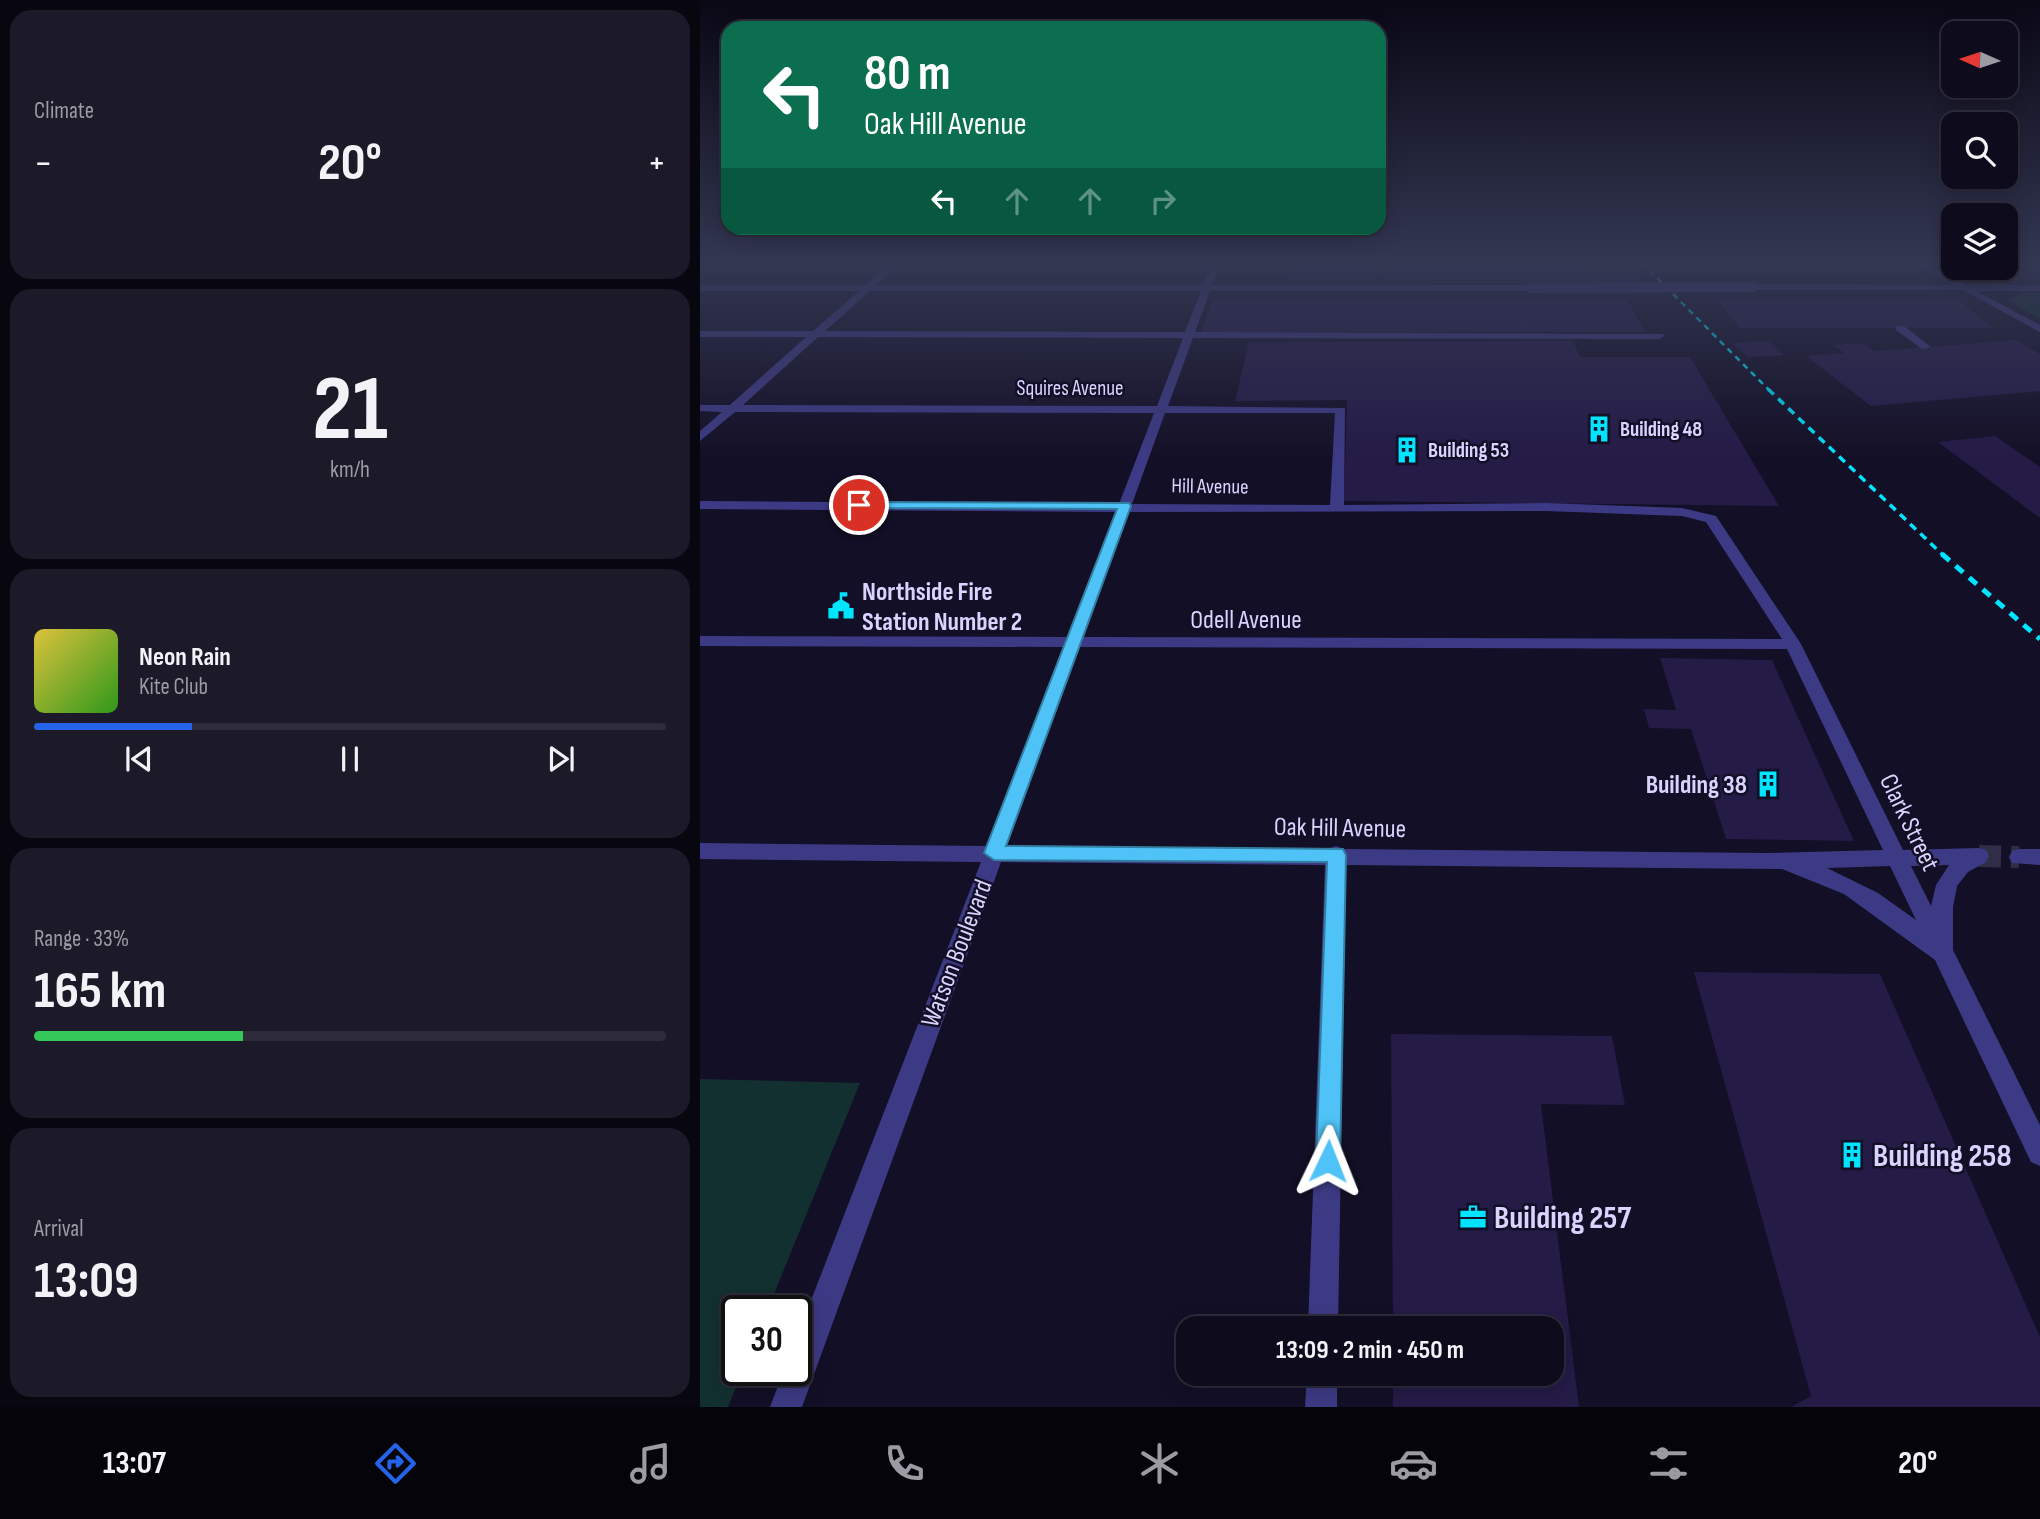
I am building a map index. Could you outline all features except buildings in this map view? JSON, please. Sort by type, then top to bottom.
[{"type":"street","points":[[700,437],[823,329]]},
{"type":"street","name":"Watson Boulevard","points":[[786,1407],[1190,329]]},
{"type":"street","points":[[1901,329],[1926,347]]},
{"type":"street","points":[[700,334],[1659,336]]},
{"type":"street","name":"Squires Avenue","points":[[700,408],[1341,410],[1337,509]]},
{"type":"street","name":"Hill Avenue","points":[[700,505],[1337,509],[1576,507],[1682,512],[1711,519],[1716,524]]},
{"type":"street","name":"Clark Street","points":[[1716,524],[1793,644],[2040,1153]]},
{"type":"street","name":"Odell Avenue","points":[[700,641],[1793,644]]},
{"type":"street","name":"Oak Hill Avenue","points":[[700,851],[1767,861],[1975,856],[1954,869],[1940,907],[1944,957]]},
{"type":"street","points":[[1323,1316],[1336,855]]},
{"type":"street","points":[[2019,857],[2040,857]]},
{"type":"street","points":[[1767,861],[1803,868],[1850,886],[1892,912],[1944,957]]},
{"type":"street","points":[[1321,1407],[1322,1386]]},
{"type":"green space","points":[[700,1079],[860,1083],[774,1295],[721,1295],[721,1386],[737,1386],[728,1407],[700,1407]]},
{"type":"tunnel","points":[[1979,856],[2019,857]]},
{"type":"railway","points":[[1708,329],[1768,389]]},
{"type":"railway","points":[[1768,389],[1944,556]]},
{"type":"railway","points":[[1942,554],[2040,639]]},
{"type":"place","name":"Building 48","points":[[1599,429]]},
{"type":"place","name":"Building 53","points":[[1407,450]]},
{"type":"place","name":"Northside Fire Station Number 2","points":[[841,606]]},
{"type":"place","name":"Building 38","points":[[1768,784]]},
{"type":"place","name":"Building 258","points":[[1852,1155]]},
{"type":"place","name":"Building 257","points":[[1473,1217]]},
{"type":"route","points":[[859,505],[1125,506],[994,853],[1336,855],[1328,1161]]}]
